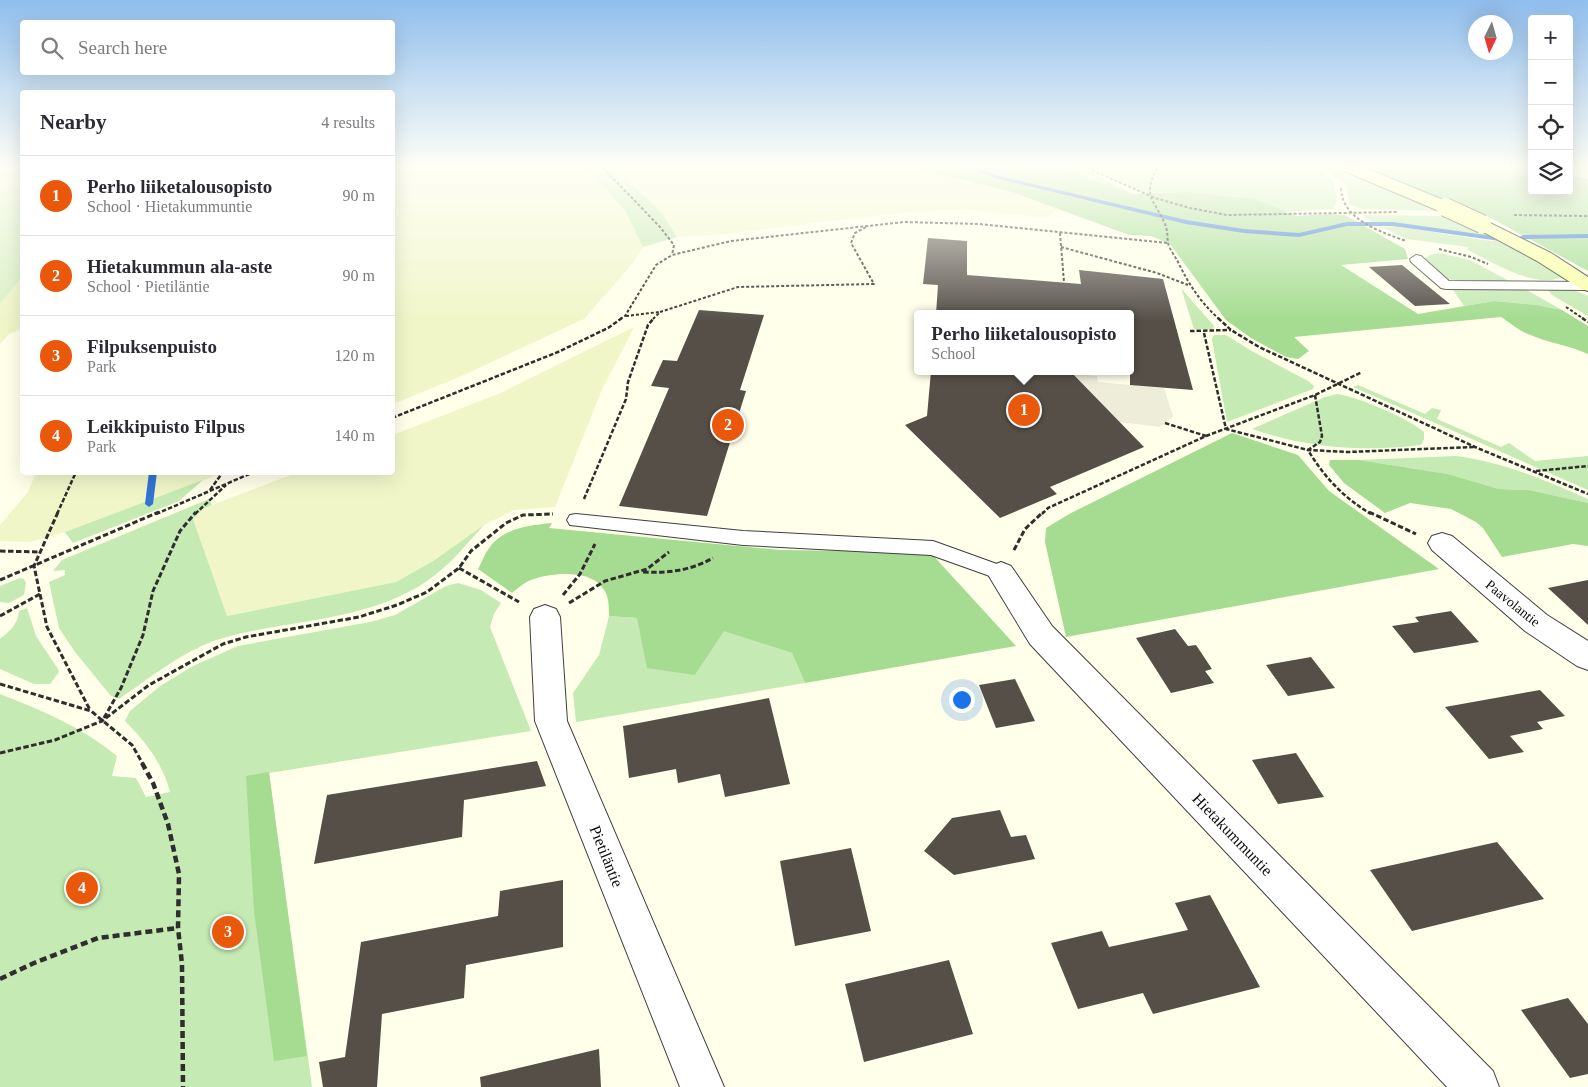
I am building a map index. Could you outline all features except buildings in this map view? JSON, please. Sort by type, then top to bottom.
[{"type":"main road","points":[[1471,219],[1544,257],[1588,286]]},
{"type":"street","name":"Paavolantie","points":[[1442,543],[1536,623],[1588,657]]},
{"type":"street","name":"Hietakummuntie","points":[[1001,572],[1041,635],[1477,1087]]},
{"type":"street","name":"Pietiläntie","points":[[545,617],[551,721],[702,1087]]},
{"type":"lane","points":[[1416,258],[1446,285],[1588,286]]},
{"type":"lane","points":[[576,520],[743,538],[933,548],[1001,572]]},
{"type":"path","points":[[651,219],[674,245],[672,255]]},
{"type":"path","points":[[1162,219],[1168,229],[1168,242],[1189,285],[1210,311],[1231,330],[1259,347],[1338,385],[1475,447],[1588,494]]},
{"type":"path","points":[[1360,219],[1388,234],[1412,242]]},
{"type":"path","points":[[395,417],[558,352],[608,328],[625,316],[656,265],[672,255],[731,241],[904,222],[979,224],[1168,242]]},
{"type":"path","points":[[625,316],[660,312],[738,287],[874,284],[852,243],[855,234],[868,226]]},
{"type":"path","points":[[1060,233],[1064,282]]},
{"type":"path","points":[[1062,247],[1157,273],[1189,285]]},
{"type":"path","points":[[1432,247],[1486,263],[1529,285]]},
{"type":"path","points":[[1569,309],[1588,322]]},
{"type":"path","points":[[0,753],[55,740],[102,721],[149,685],[223,644],[246,637],[359,617],[428,592],[459,568],[471,551],[491,534],[506,523],[523,515],[552,514],[576,520],[626,399],[628,382],[648,325],[660,312]]},
{"type":"path","points":[[1190,332],[1231,330]]},
{"type":"path","points":[[1204,332],[1226,429]]},
{"type":"path","points":[[1001,572],[1025,529],[1048,508],[1206,436],[1315,395],[1362,372]]},
{"type":"path","points":[[1308,450],[1320,442],[1322,436],[1315,395]]},
{"type":"path","points":[[1165,423],[1206,436]]},
{"type":"path","points":[[1226,429],[1308,450],[1348,452],[1475,447]]},
{"type":"path","points":[[1308,450],[1314,463],[1337,490],[1385,523],[1442,543]]},
{"type":"path","points":[[1535,471],[1588,466]]},
{"type":"path","points":[[75,475],[54,526],[34,566],[47,627],[91,711],[132,745],[153,783],[168,824],[179,874],[178,928],[182,964],[184,1087]]},
{"type":"path","points":[[210,491],[220,475]]},
{"type":"path","points":[[0,580],[247,475]]},
{"type":"path","points":[[102,721],[122,688],[143,635],[153,591],[180,531],[188,520],[228,483]]},
{"type":"path","points":[[545,617],[580,574],[598,539],[600,524]]},
{"type":"path","points":[[643,572],[661,561],[673,548],[696,534]]},
{"type":"path","points":[[545,617],[610,578],[643,572],[679,573],[694,569],[743,538]]},
{"type":"path","points":[[0,551],[40,552]]},
{"type":"path","points":[[459,568],[545,617]]},
{"type":"path","points":[[0,616],[40,594]]},
{"type":"path","points":[[0,684],[91,711]]},
{"type":"path","points":[[0,980],[34,963],[98,938],[178,928]]},
{"type":"green space","points":[[0,219],[20,219],[20,279],[0,304]]},
{"type":"green space","points":[[395,219],[629,219],[643,247],[633,263],[584,319],[457,378],[395,403]]},
{"type":"green space","points":[[629,219],[665,219],[677,237],[643,247]]},
{"type":"green space","points":[[665,219],[851,219],[724,234],[677,237]]},
{"type":"green space","points":[[1085,219],[1352,219],[1405,249],[1408,259],[1341,265],[1418,314],[1494,301],[1537,305],[1562,310],[1588,326],[1588,354],[1528,334],[1501,317],[1294,337],[1309,351],[1298,359],[1286,357],[1251,338],[1226,320],[1170,244],[1151,236],[1129,235]]},
{"type":"green space","points":[[1368,219],[1458,219],[1496,237],[1393,223],[1373,223]]},
{"type":"green space","points":[[1492,219],[1588,219],[1588,271]]},
{"type":"green space","points":[[1395,226],[1491,241],[1503,241],[1562,277],[1552,280],[1540,280],[1527,277],[1468,250],[1468,247],[1407,239],[1381,227]]},
{"type":"green space","points":[[1439,253],[1470,260],[1511,282],[1458,281],[1445,278],[1423,260],[1430,255]]},
{"type":"green space","points":[[20,279],[20,330],[9,334],[0,344],[0,304]]},
{"type":"green space","points":[[1181,288],[1214,326],[1213,329],[1194,329]]},
{"type":"green space","points":[[1462,288],[1525,289],[1562,310],[1537,305],[1494,301],[1464,306],[1453,290]]},
{"type":"green space","points":[[1550,288],[1572,289],[1588,296],[1588,316],[1552,295],[1549,292]]},
{"type":"green space","points":[[634,327],[601,392],[555,507],[514,510],[484,525],[433,561],[396,582],[227,616],[193,519],[204,508],[291,475],[395,475],[395,434],[498,394]]},
{"type":"green space","points":[[1215,335],[1226,335],[1308,381],[1314,386],[1313,389],[1227,422],[1212,340]]},
{"type":"green space","points":[[1358,385],[1425,414],[1432,408],[1441,410],[1437,419],[1501,447],[1509,443],[1535,461],[1588,456],[1588,490],[1353,387]]},
{"type":"green space","points":[[1337,394],[1370,404],[1416,426],[1424,432],[1424,439],[1421,445],[1378,448],[1335,447],[1293,440],[1252,429],[1325,397]]},
{"type":"green space","points":[[1232,433],[1298,455],[1329,491],[1439,569],[1066,637],[1045,542],[1046,528],[1071,513]]},
{"type":"green space","points":[[1456,456],[1507,467],[1524,473],[1588,499],[1588,503],[1529,490],[1499,489],[1448,474],[1359,460]]},
{"type":"green space","points":[[1330,460],[1359,460],[1448,474],[1499,489],[1529,490],[1588,503],[1588,546],[1573,544],[1502,557],[1483,528],[1476,522],[1451,509],[1410,503],[1385,513],[1344,483],[1329,465]]},
{"type":"green space","points":[[35,475],[218,475],[65,532],[30,542],[0,541],[0,525],[28,492]]},
{"type":"green space","points":[[203,480],[179,501],[73,543],[65,532]]},
{"type":"green space","points":[[209,499],[212,505],[204,508],[193,519],[227,616],[396,582],[433,561],[484,525],[443,569],[404,594],[355,612],[252,631],[212,642],[184,655],[119,699],[111,696],[75,652],[59,628],[49,582],[65,575],[65,570],[53,571],[62,560]]},
{"type":"green space","points":[[552,523],[549,528],[781,550],[930,552],[1016,646],[805,683],[792,653],[724,631],[695,675],[647,668],[637,618],[609,616],[606,594],[596,581],[578,575],[558,574],[529,581],[512,593],[478,569],[488,549],[502,536],[526,526]]},
{"type":"green space","points":[[20,578],[24,579],[26,583],[24,595],[9,603],[0,602],[0,586]]},
{"type":"green space","points":[[458,583],[481,590],[501,603],[494,614],[490,627],[531,731],[269,773],[312,1087],[0,1087],[0,694],[61,720],[90,736],[117,756],[112,776],[136,778],[146,797],[170,792],[158,763],[125,721],[130,711],[160,686],[193,666],[238,646],[370,622],[395,615],[446,586]]},
{"type":"green space","points":[[27,608],[36,636],[59,672],[50,684],[34,684],[0,669],[0,639],[13,627],[19,611]]},
{"type":"green space","points":[[609,616],[637,618],[695,675],[723,630],[792,653],[805,683],[576,722],[573,693],[599,655]]},
{"type":"green space","points":[[269,772],[307,1056],[274,1061],[254,911],[246,776]]},
{"type":"shaded area","points":[[1074,375],[1086,375],[1097,376],[1098,382],[1164,388],[1173,416],[1160,427],[1119,422],[1075,383]]},
{"type":"waterway","points":[[1172,219],[1244,231],[1299,235],[1347,224],[1393,224],[1500,239]]},
{"type":"waterway","points":[[1523,237],[1588,236]]},
{"type":"waterway","points":[[149,504],[153,475]]},
{"type":"place","name":"Perho liiketalousopisto","points":[[1024,410]]},
{"type":"place","name":"Hietakummun ala-aste","points":[[728,425]]},
{"type":"place","name":"Leikkipuisto Filpus","points":[[82,888]]},
{"type":"place","name":"Filpuksenpuisto","points":[[228,932]]}]
